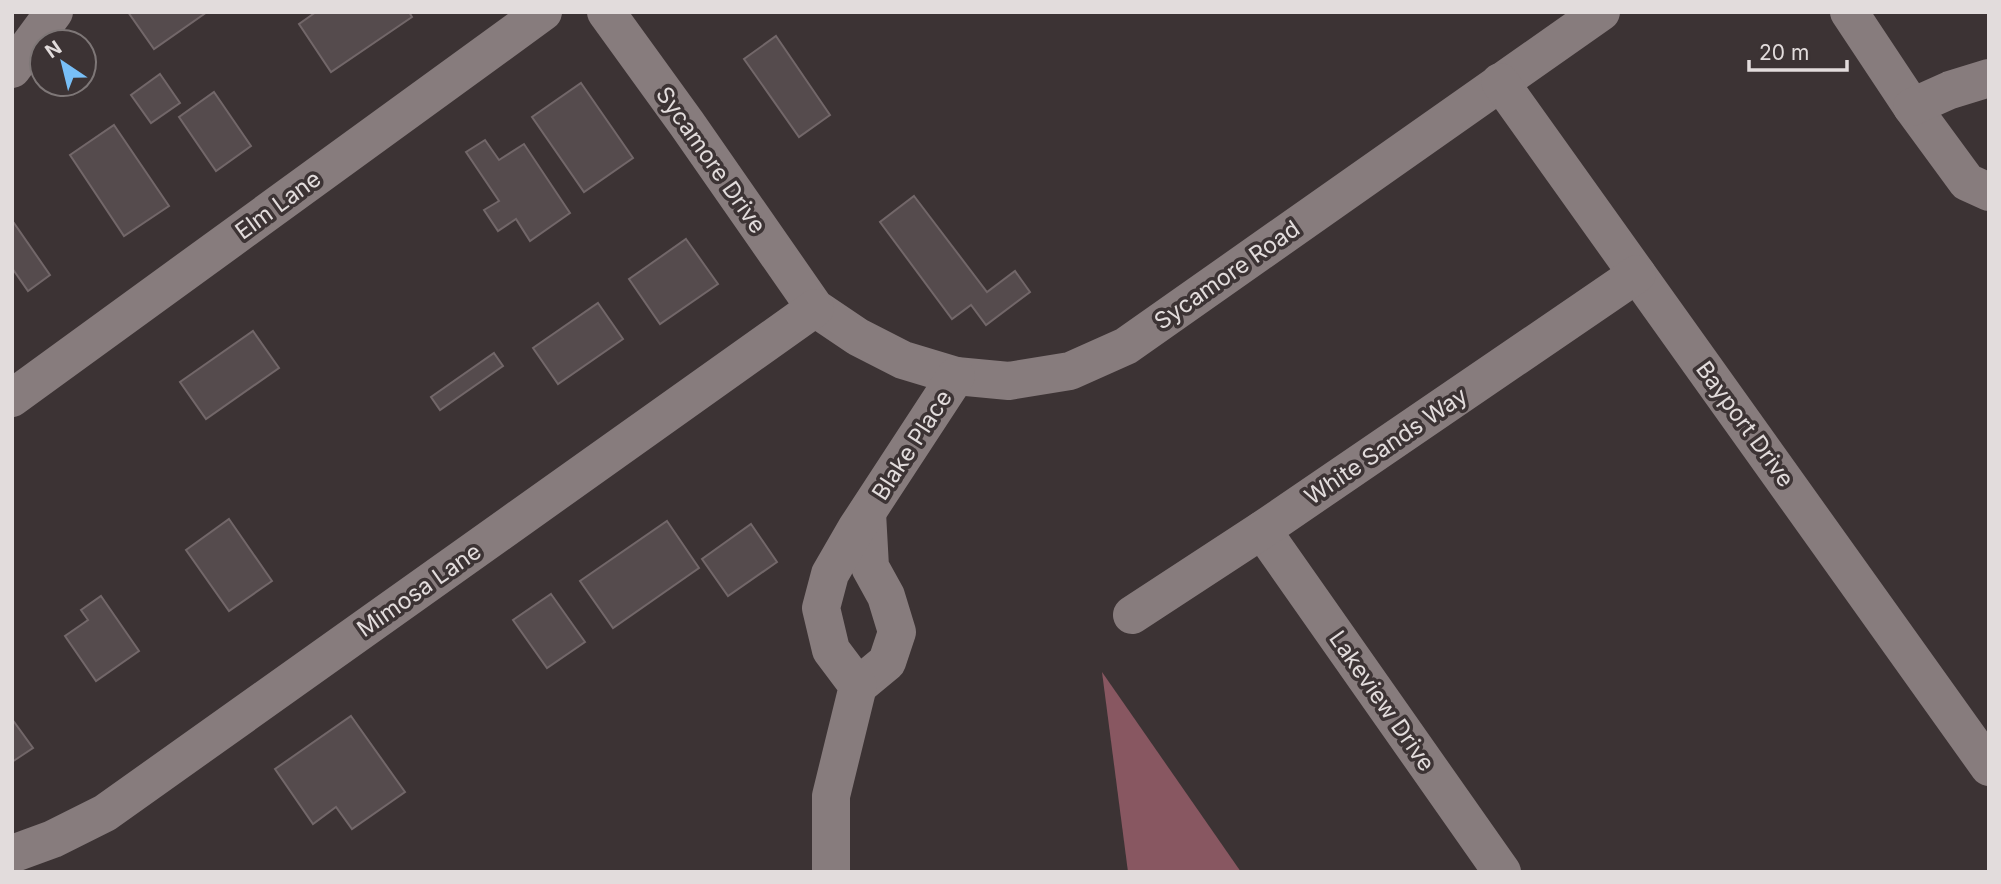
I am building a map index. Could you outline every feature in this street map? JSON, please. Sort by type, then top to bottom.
[{"type":"street","points":[[12,69],[54,12]]},
{"type":"street","name":"Elm Lane","points":[[12,398],[543,12]]},
{"type":"street","name":"Sycamore Drive","points":[[606,12],[815,308]]},
{"type":"street","name":"Sycamore Road","points":[[815,308],[858,337],[904,360],[956,376],[1009,382],[1070,371],[1126,346],[1601,12]]},
{"type":"street","points":[[1849,12],[1912,107],[1967,182],[1989,192]]},
{"type":"street","points":[[1912,107],[1950,90],[1989,78]]},
{"type":"street","name":"Bayport Drive","points":[[1500,82],[1989,766]]},
{"type":"street","name":"White Sands Way","points":[[1132,615],[1262,530],[1637,274]]},
{"type":"street","name":"Mimosa Lane","points":[[12,854],[53,839],[105,813],[815,308]]},
{"type":"street","name":"Blake Place","points":[[867,513],[870,567],[886,596],[897,632],[887,662],[858,686],[831,650],[821,608],[830,574],[867,513],[956,376]]},
{"type":"street","name":"Lakeview Drive","points":[[1262,530],[1502,872]]},
{"type":"street","points":[[831,872],[831,796],[858,686]]},
{"type":"shaded area","points":[[1102,672],[1241,872],[1128,872]]},
{"type":"building","points":[[128,12],[207,12],[154,49]]},
{"type":"building","points":[[316,12],[409,12],[412,17],[331,72],[299,24]]},
{"type":"building","points":[[776,36],[830,115],[799,137],[744,59]]},
{"type":"building","points":[[160,74],[180,103],[151,123],[131,95]]},
{"type":"building","points":[[581,83],[633,158],[584,192],[532,117]]},
{"type":"building","points":[[214,92],[251,146],[216,171],[179,117]]},
{"type":"building","points":[[114,125],[169,206],[124,236],[70,155]]},
{"type":"building","points":[[485,140],[499,160],[524,144],[570,213],[530,241],[516,219],[498,231],[484,210],[499,201],[466,152]]},
{"type":"building","points":[[914,196],[987,292],[1015,271],[1030,292],[986,325],[971,305],[952,319],[880,222]]},
{"type":"building","points":[[14,223],[50,275],[28,291],[12,268]]},
{"type":"building","points":[[686,239],[718,284],[660,324],[629,279]]},
{"type":"building","points":[[598,303],[623,339],[558,384],[533,348]]},
{"type":"building","points":[[253,331],[279,368],[206,419],[180,382]]},
{"type":"building","points":[[494,353],[503,366],[440,410],[431,397]]},
{"type":"building","points":[[229,519],[272,581],[229,611],[186,550]]},
{"type":"building","points":[[667,521],[699,568],[613,628],[580,581]]},
{"type":"building","points":[[751,524],[777,562],[728,596],[702,559]]},
{"type":"building","points":[[551,594],[585,642],[547,668],[513,620]]},
{"type":"building","points":[[101,596],[139,651],[96,681],[65,636],[88,620],[81,610]]},
{"type":"building","points":[[351,716],[405,792],[352,829],[336,807],[313,824],[275,769]]},
{"type":"building","points":[[12,719],[33,748],[12,762]]}]
